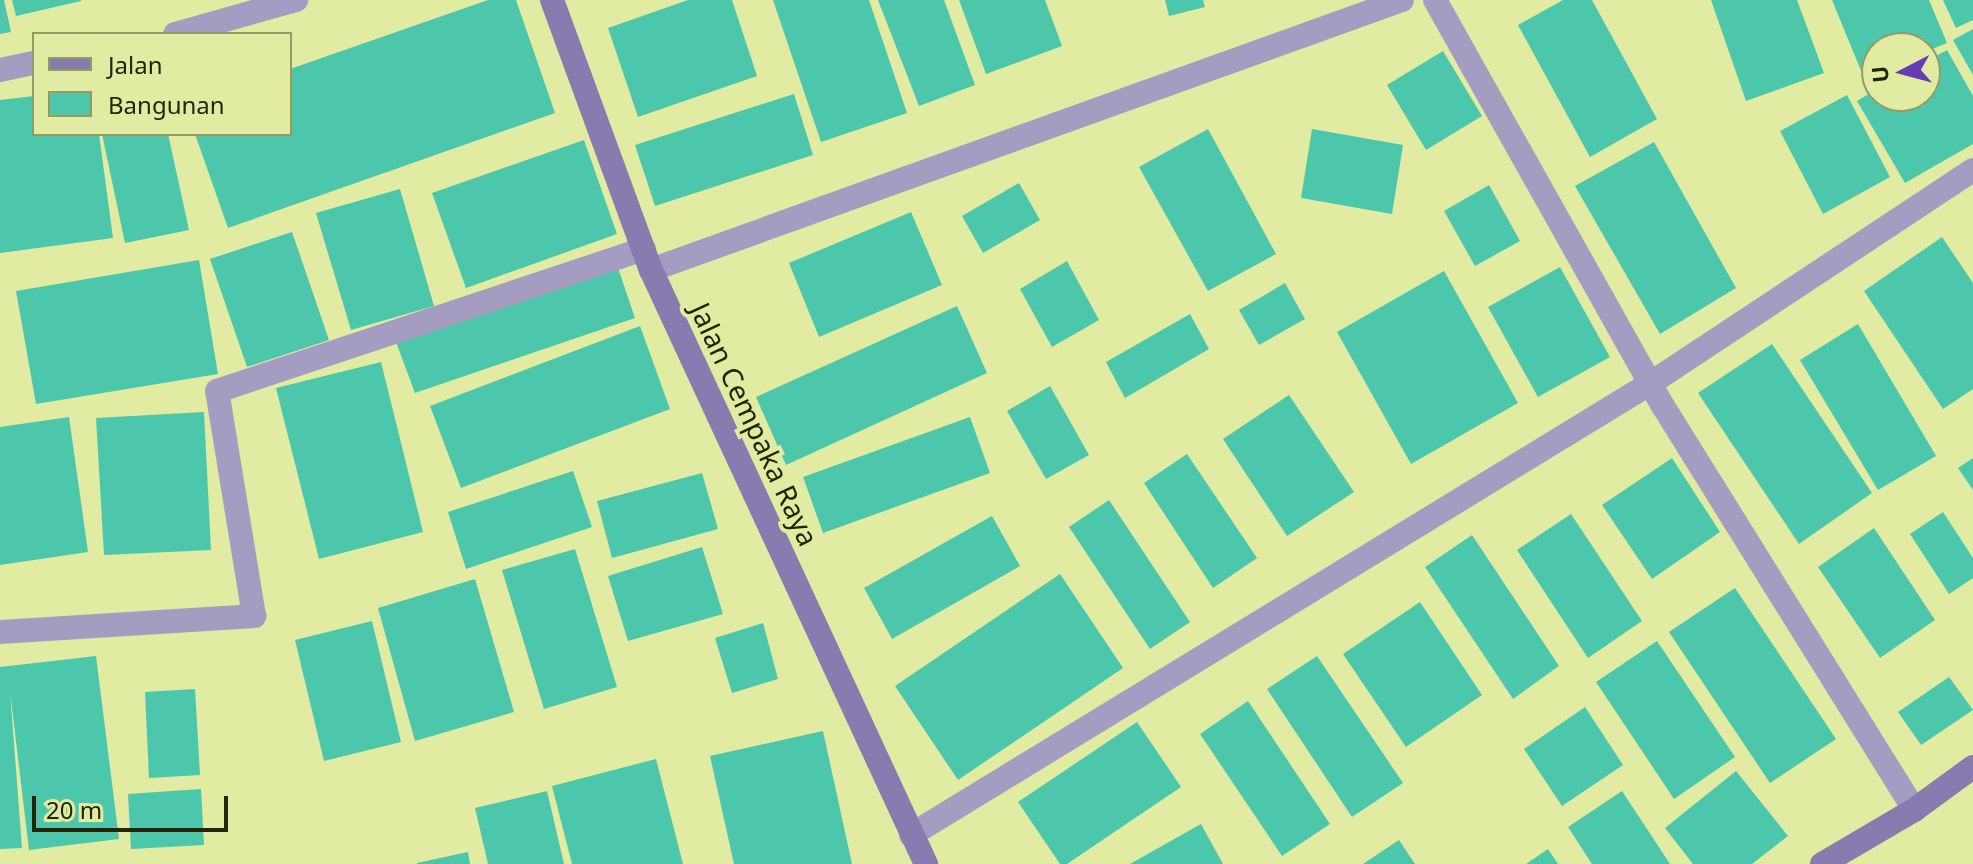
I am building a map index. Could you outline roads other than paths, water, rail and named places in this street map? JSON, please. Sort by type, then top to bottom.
[{"type":"street","points":[[182,32],[296,0]]},
{"type":"street","name":"Jalan Cempaka Raya","points":[[552,0],[648,260],[926,864]]},
{"type":"street","points":[[0,632],[254,616],[217,391],[648,260],[1402,0]]},
{"type":"street","points":[[1435,0],[1651,383],[1914,810]]},
{"type":"street","points":[[0,70],[32,63]]},
{"type":"street","points":[[911,835],[1651,383],[1973,170]]},
{"type":"street","points":[[1822,864],[1914,810],[1973,767]]}]
